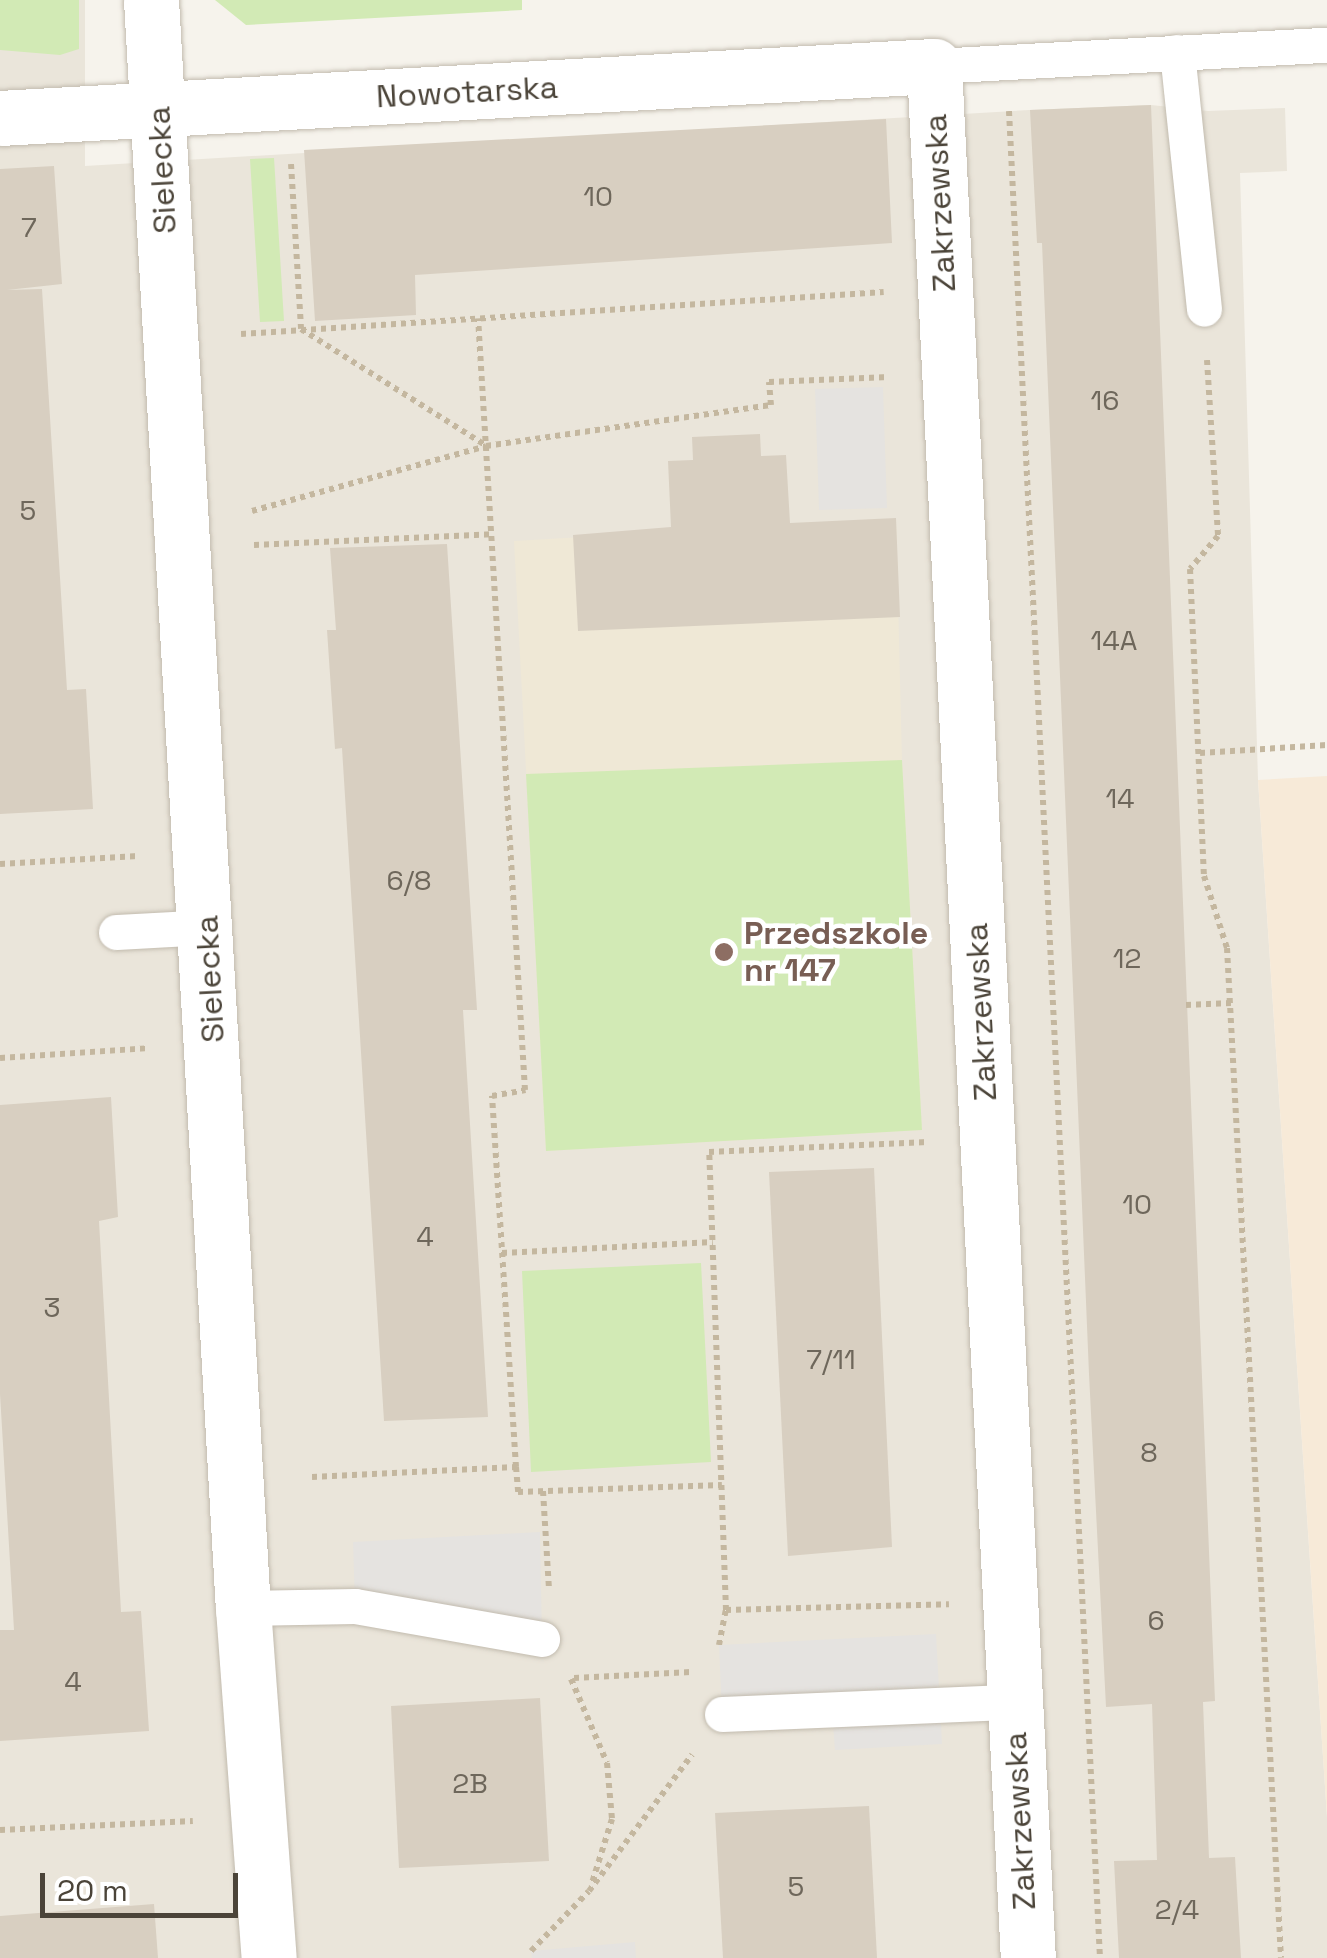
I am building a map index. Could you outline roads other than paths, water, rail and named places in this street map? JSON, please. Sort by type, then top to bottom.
[{"type":"street","name":"Sielecka","points":[[151,0],[243,1608],[268,1958]]},
{"type":"street","name":"Nowotarska","points":[[0,118],[934,82]]},
{"type":"street","name":"Zakrzewska","points":[[934,82],[1012,1702],[1028,1958]]},
{"type":"lane","points":[[934,82],[1178,52],[1327,44]]},
{"type":"lane","points":[[1178,52],[1204,308]]},
{"type":"lane","points":[[116,932],[207,928]]},
{"type":"lane","points":[[243,1608],[355,1606],[542,1639]]},
{"type":"lane","points":[[722,1714],[1012,1702]]},
{"type":"place","name":"Przedszkole nr 147","points":[[724,952]]}]
